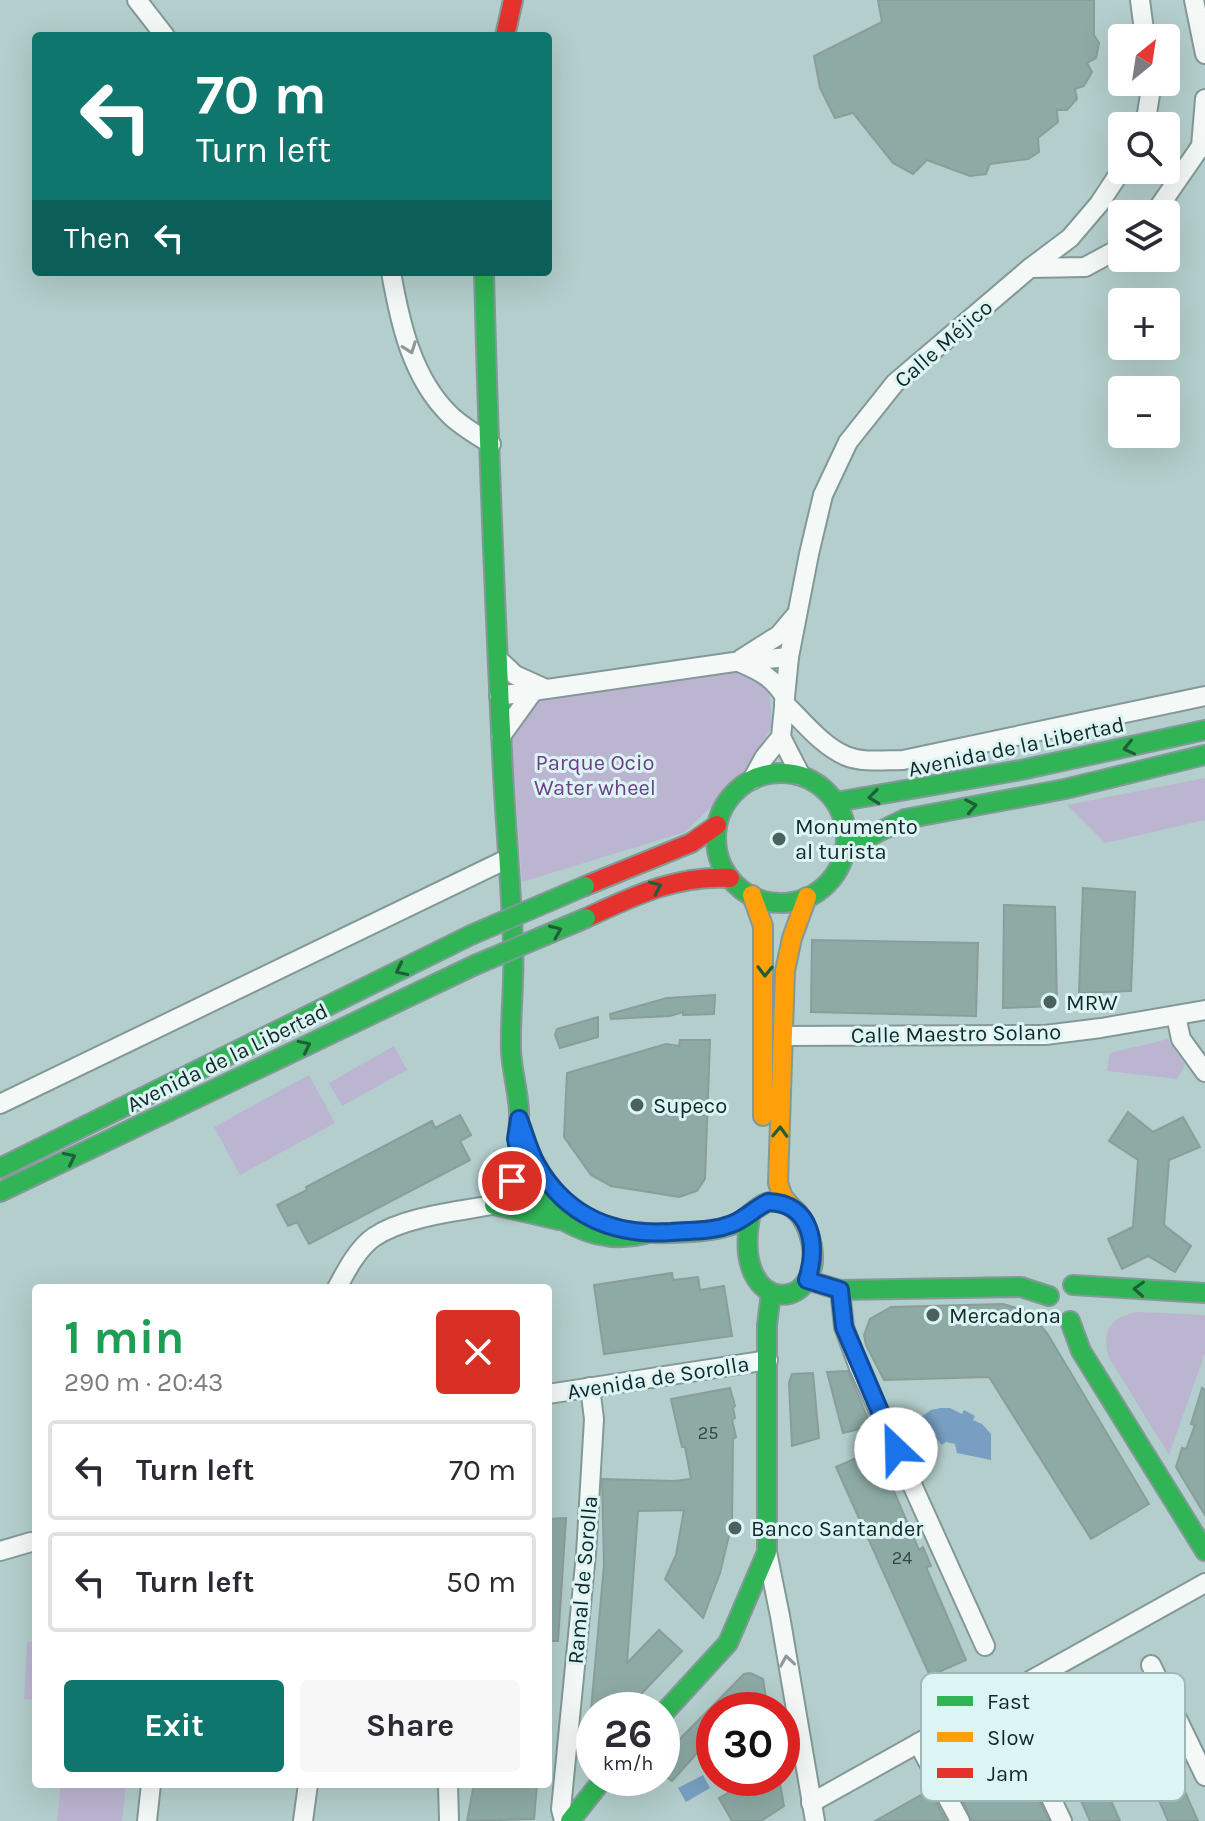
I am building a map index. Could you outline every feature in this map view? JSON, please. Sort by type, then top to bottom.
[{"type":"main road","points":[[506,32],[513,0]]},
{"type":"main road","points":[[484,276],[499,696],[514,968],[511,1053],[519,1119],[516,1139],[526,1156],[565,1201],[607,1226]]},
{"type":"main road","name":"Avenida de la Libertad","points":[[836,802],[900,794],[1055,765],[1205,730]]},
{"type":"main road","points":[[846,848],[905,819],[1065,789],[1205,755]]},
{"type":"main road","points":[[780,773],[801,776],[821,786],[836,802],[846,832],[846,848],[839,868],[826,885],[807,897],[789,902],[770,902],[752,895],[730,878],[716,843],[717,825],[725,804],[739,788],[752,780],[780,773]]},
{"type":"main road","name":"Avenida de la Libertad","points":[[0,1168],[471,935],[691,843],[717,825]]},
{"type":"main road","name":"Avenida de la Libertad","points":[[0,1192],[475,965],[672,880],[704,875],[730,878]]},
{"type":"main road","points":[[745,1258],[762,1180],[765,955],[763,926],[752,895]]},
{"type":"main road","points":[[709,1231],[745,1258],[755,1281],[776,1296],[796,1293],[807,1280],[811,1264],[810,1236],[801,1213],[783,1197],[778,1183],[785,971],[792,938],[807,897]]},
{"type":"main road","points":[[526,1156],[523,1175],[535,1195],[571,1223],[589,1234],[614,1240],[631,1240],[645,1234]]},
{"type":"main road","points":[[526,1156],[494,1205],[571,1223]]},
{"type":"main road","points":[[535,1195],[550,1195],[587,1224],[645,1234],[709,1231],[735,1223],[768,1202],[791,1206]]},
{"type":"main road","points":[[807,1280],[840,1290],[1021,1287],[1049,1296]]},
{"type":"main road","points":[[1080,1311],[1061,1321],[1051,1314],[1049,1296],[1058,1286],[1073,1285],[1205,1293]]},
{"type":"main road","points":[[1073,1285],[1081,1291],[1081,1351],[1205,1551]]},
{"type":"main road","points":[[680,1695],[728,1643],[767,1552],[767,1325],[771,1293]]},
{"type":"main road","points":[[570,1821],[590,1796]]},
{"type":"street","points":[[137,0],[162,32]]},
{"type":"street","points":[[1140,0],[1143,24]]},
{"type":"street","points":[[1194,0],[1205,54]]},
{"type":"street","points":[[1164,200],[1201,146],[1205,99]]},
{"type":"street","name":"Calle Méjico","points":[[781,737],[789,657],[823,495],[848,442],[895,383],[1030,268],[1070,238],[1112,184]]},
{"type":"street","points":[[1030,268],[1085,267],[1108,255]]},
{"type":"street","points":[[392,276],[402,326],[421,380],[450,416],[491,444]]},
{"type":"street","points":[[737,661],[779,635],[797,614]]},
{"type":"street","points":[[499,696],[737,661],[789,657]]},
{"type":"street","points":[[498,659],[539,691]]},
{"type":"street","points":[[737,661],[774,680],[785,700],[823,741],[847,756],[874,761],[903,760],[1205,696]]},
{"type":"street","points":[[501,736],[539,691]]},
{"type":"street","points":[[752,780],[781,737],[801,776]]},
{"type":"street","points":[[0,1104],[507,859]]},
{"type":"street","name":"Calle Maestro Solano","points":[[783,1036],[1045,1035],[1205,1010]]},
{"type":"street","points":[[1176,1016],[1181,1039],[1205,1072]]},
{"type":"street","points":[[339,1284],[349,1266],[373,1237],[415,1220],[535,1195]]},
{"type":"street","points":[[840,1290],[844,1327],[858,1365],[985,1646]]},
{"type":"street","name":"Avenida de Sorolla","points":[[552,1393],[768,1360]]},
{"type":"street","name":"Ramal de Sorolla","points":[[564,1821],[561,1809],[587,1539],[594,1419],[590,1387]]},
{"type":"street","points":[[0,1551],[32,1543]]},
{"type":"street","points":[[767,1552],[812,1816],[921,1741]]},
{"type":"street","points":[[1042,1673],[1205,1583]]},
{"type":"street","points":[[1151,1665],[1155,1673]]},
{"type":"street","points":[[1185,1735],[1205,1776]]},
{"type":"street","points":[[918,1743],[921,1749]]},
{"type":"street","points":[[147,1821],[151,1788]]},
{"type":"street","points":[[303,1821],[307,1788]]},
{"type":"street","points":[[448,1788],[449,1821]]},
{"type":"street","points":[[949,1801],[960,1821]]},
{"type":"street","points":[[1052,1801],[1062,1821]]},
{"type":"green space","name":"Parque Ocio Water wheel","points":[[742,671],[769,690],[772,727],[739,780],[685,832],[522,882],[511,740],[518,717],[543,700]]},
{"type":"green space","points":[[1205,778],[1205,820],[1105,843],[1067,805]]},
{"type":"green space","points":[[1168,1039],[1185,1065],[1177,1079],[1107,1071],[1110,1053]]},
{"type":"green space","points":[[394,1046],[407,1070],[342,1106],[329,1083]]},
{"type":"green space","points":[[309,1075],[335,1123],[240,1175],[214,1127]]},
{"type":"green space","points":[[1137,1312],[1205,1315],[1205,1353],[1169,1455],[1108,1356],[1106,1338],[1110,1326]]},
{"type":"green space","points":[[27,1642],[32,1642],[32,1700],[24,1699]]},
{"type":"green space","points":[[61,1788],[126,1788],[122,1821],[57,1821]]},
{"type":"water","points":[[950,1408],[962,1414],[964,1410],[975,1416],[973,1420],[991,1434],[991,1460],[957,1453],[955,1444],[946,1442],[942,1445],[918,1419],[931,1410]]},
{"type":"water","points":[[696,1779],[696,1796],[686,1802],[680,1787]]},
{"type":"building","points":[[878,0],[1094,0],[1094,35],[1099,43],[1096,58],[1087,63],[1092,72],[1084,86],[1075,89],[1077,99],[1067,110],[1057,110],[1058,122],[1038,138],[1039,152],[1028,159],[990,164],[986,174],[970,176],[927,160],[913,174],[893,163],[853,113],[835,118],[820,88],[814,56],[882,22]]},
{"type":"building","points":[[1083,888],[1135,892],[1131,991],[1079,993]]},
{"type":"building","points":[[1004,905],[1055,907],[1057,1006],[1003,1008]]},
{"type":"building","points":[[812,940],[978,943],[976,1016],[811,1012]]},
{"type":"building","points":[[715,995],[714,1014],[683,1015],[683,1012],[670,1016],[611,1019],[610,1014],[667,998]]},
{"type":"building","points":[[598,1017],[598,1037],[560,1048],[555,1035],[557,1029]]},
{"type":"building","name":"Supeco","points":[[680,1040],[710,1040],[705,1179],[697,1191],[679,1197],[611,1186],[591,1175],[564,1137],[567,1073],[666,1044],[679,1046]]},
{"type":"building","points":[[1128,1112],[1153,1132],[1183,1117],[1200,1147],[1169,1160],[1164,1225],[1191,1246],[1175,1272],[1148,1256],[1122,1269],[1108,1239],[1133,1227],[1138,1160],[1109,1141]]},
{"type":"building","points":[[460,1115],[471,1135],[460,1141],[470,1160],[309,1244],[297,1222],[288,1226],[277,1205],[432,1121],[435,1128]]},
{"type":"building","points":[[672,1273],[673,1280],[698,1277],[700,1290],[724,1286],[732,1336],[604,1354],[594,1285]]},
{"type":"building","points":[[1003,1304],[1029,1312],[1047,1333],[1149,1504],[1091,1539],[989,1377],[884,1380],[866,1345],[864,1335],[870,1319],[891,1307]]},
{"type":"building","points":[[848,1371],[871,1426],[843,1433],[827,1372]]},
{"type":"building","points":[[813,1373],[819,1438],[792,1446],[789,1383],[792,1374]]},
{"type":"building","points":[[730,1388],[735,1406],[735,1418],[732,1420],[736,1437],[733,1439],[732,1523],[720,1573],[703,1618],[665,1579],[676,1555],[684,1510],[638,1511],[627,1663],[659,1630],[682,1651],[643,1692],[593,1692],[604,1565],[602,1479],[691,1479],[671,1399]]},
{"type":"building","points":[[1202,1388],[1205,1389],[1205,1515],[1176,1467],[1195,1425],[1191,1424]]},
{"type":"building","points":[[876,1449],[919,1550],[923,1547],[931,1566],[926,1567],[966,1660],[937,1673],[929,1673],[836,1467]]},
{"type":"building","points":[[566,1518],[558,1641],[552,1641],[552,1519]]},
{"type":"building","points":[[750,1673],[763,1679],[765,1692],[726,1692],[744,1674]]},
{"type":"building","points":[[696,1723],[696,1754],[680,1772],[680,1739]]},
{"type":"building","points":[[473,1788],[537,1788],[534,1819],[467,1821]]},
{"type":"building","points":[[1185,1792],[1198,1821],[1168,1821],[1159,1801],[1185,1801]]},
{"type":"building","points":[[921,1795],[921,1801],[936,1801],[946,1821],[875,1821]]},
{"type":"building","points":[[782,1796],[784,1806],[761,1821],[732,1821],[719,1798]]},
{"type":"building","points":[[962,1801],[1039,1801],[1049,1821],[972,1821]]},
{"type":"building","points":[[1081,1801],[1111,1801],[1120,1821],[1090,1821]]},
{"type":"traffic: fast","points":[[484,276],[497,648],[513,942],[511,1051],[519,1111],[519,1161],[534,1193],[560,1218],[592,1233],[627,1237],[645,1234]]},
{"type":"traffic: fast","points":[[836,802],[1021,770],[1205,730]]},
{"type":"traffic: fast","points":[[846,848],[905,819],[1065,789],[1205,755]]},
{"type":"traffic: fast","points":[[781,773],[806,778],[827,792],[841,813],[846,838],[841,863],[827,884],[806,898],[781,903],[756,898],[735,884],[721,863],[716,838],[721,813],[735,792],[756,778],[781,773]]},
{"type":"traffic: fast","points":[[471,935],[585,886]]},
{"type":"traffic: fast","points":[[475,965],[586,918]]},
{"type":"traffic: fast","points":[[0,1168],[471,935]]},
{"type":"traffic: fast","points":[[0,1192],[475,965]]},
{"type":"traffic: fast","points":[[520,1158],[512,1181],[494,1205],[559,1220]]},
{"type":"traffic: fast","points":[[628,1231],[668,1233],[726,1227],[767,1203],[784,1204],[797,1212],[803,1221],[813,1259],[808,1279],[796,1291],[781,1295],[766,1289],[754,1274],[748,1249],[751,1213]]},
{"type":"traffic: fast","points":[[807,1280],[840,1290],[1021,1287],[1049,1296]]},
{"type":"traffic: fast","points":[[1073,1285],[1205,1293]]},
{"type":"traffic: fast","points":[[680,1695],[728,1643],[767,1552],[767,1325],[771,1293]]},
{"type":"traffic: fast","points":[[1070,1321],[1081,1351],[1205,1551]]},
{"type":"traffic: fast","points":[[570,1821],[590,1796]]},
{"type":"traffic: slow","points":[[752,895],[763,926],[763,1116]]},
{"type":"traffic: slow","points":[[791,1206],[783,1197],[778,1183],[785,971],[792,938],[807,897]]},
{"type":"traffic: jam","points":[[506,32],[513,0]]},
{"type":"traffic: jam","points":[[585,886],[691,843],[717,825]]},
{"type":"traffic: jam","points":[[586,918],[638,895],[673,884],[730,878]]},
{"type":"place","name":"Monumento al turista","points":[[779,839]]},
{"type":"place","name":"MRW","points":[[1050,1002]]},
{"type":"place","name":"Supeco","points":[[637,1105]]},
{"type":"place","name":"Mercadona","points":[[933,1315]]},
{"type":"place","name":"Banco Santander","points":[[735,1528]]},
{"type":"route","points":[[512,1181],[520,1158],[516,1139],[519,1119],[535,1162],[557,1193],[594,1221],[620,1230],[645,1234],[709,1231],[735,1223],[768,1202],[791,1206],[801,1213],[810,1236],[811,1264],[807,1280],[840,1290],[844,1327],[896,1449]]}]
